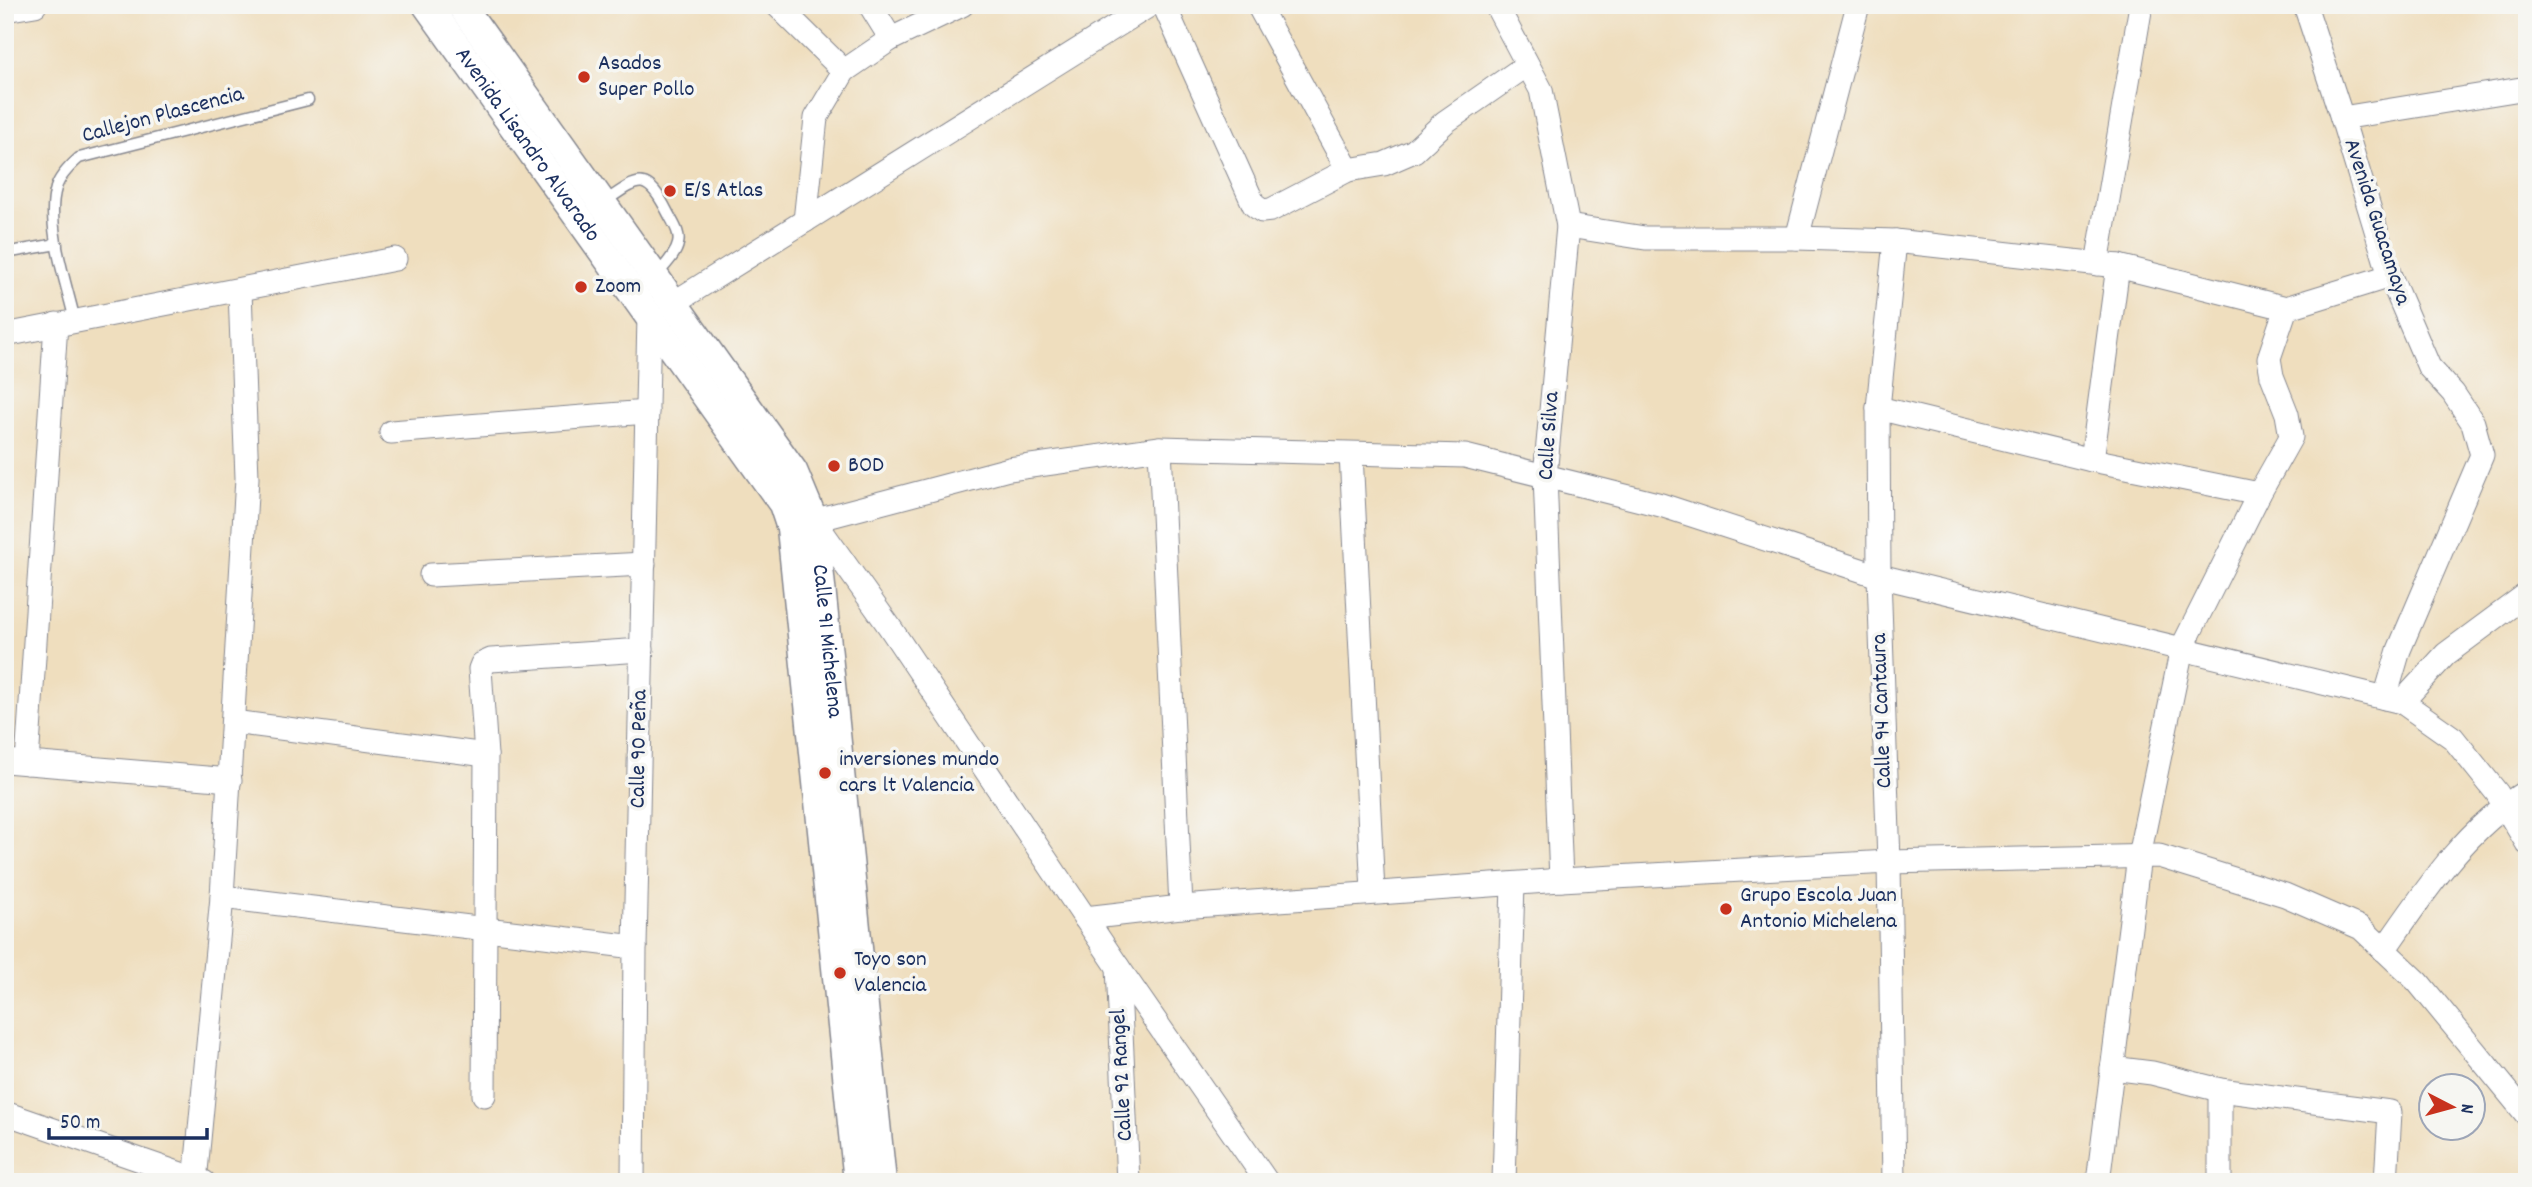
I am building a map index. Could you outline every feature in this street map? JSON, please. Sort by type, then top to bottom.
[{"type":"street","points":[[5,10],[35,5]]},
{"type":"street","name":"Avenida Lisandro Alvarado","points":[[427,5],[660,310],[783,504],[802,524]]},
{"type":"street","name":"Avenida Lisandro Alvarado","points":[[461,5],[654,278],[660,310]]},
{"type":"street","points":[[777,5],[844,71]]},
{"type":"street","points":[[870,5],[891,38]]},
{"type":"street","points":[[805,221],[816,118],[844,71],[891,38],[962,5]]},
{"type":"street","points":[[660,310],[1150,5]]},
{"type":"street","points":[[1164,5],[1254,205],[1262,211],[1271,210],[1348,170],[1384,164],[1414,151],[1446,122],[1527,65]]},
{"type":"street","points":[[1258,5],[1348,170]]},
{"type":"street","name":"Calle Silva","points":[[1496,5],[1541,90],[1568,226],[1545,476],[1561,880]]},
{"type":"street","points":[[1797,237],[1858,5]]},
{"type":"street","points":[[2092,460],[2108,265],[2141,5]]},
{"type":"street","name":"Avenida Guacamaya","points":[[2305,5],[2389,276],[2429,367],[2453,393],[2473,423],[2482,455],[2399,650],[2393,700]]},
{"type":"street","points":[[2342,118],[2527,88]]},
{"type":"street","points":[[1568,226],[1645,238],[1797,237],[1895,241],[2108,265],[2286,308],[2389,276]]},
{"type":"street","name":"Calle 94 Cantaura","points":[[1894,1182],[1889,862],[1879,576],[1878,408],[1895,241]]},
{"type":"street","points":[[5,335],[395,259]]},
{"type":"street","points":[[5,1112],[198,1181],[222,897],[247,478],[240,291]]},
{"type":"street","points":[[2098,1182],[2139,856],[2182,648],[2291,437],[2287,414],[2272,376],[2269,358],[2286,308]]},
{"type":"street","name":"Calle 90 Peña","points":[[633,1182],[635,947],[647,412],[660,310]]},
{"type":"street","points":[[66,323],[16,762],[230,780]]},
{"type":"street","points":[[1878,408],[2092,460],[2259,495]]},
{"type":"street","points":[[391,432],[647,412]]},
{"type":"street","points":[[1160,448],[1181,907]]},
{"type":"street","points":[[1267,1182],[1118,967],[889,626],[802,524],[1009,469],[1160,448],[1465,456],[1661,505],[1879,576],[2393,700],[2453,738],[2504,805],[2527,844]]},
{"type":"street","points":[[1351,454],[1373,892]]},
{"type":"street","name":"Calle 91 Michelena","points":[[802,524],[858,1182]]},
{"type":"street","name":"Calle 91 Michelena","points":[[802,524],[882,1182]]},
{"type":"street","points":[[431,575],[644,564]]},
{"type":"street","points":[[2393,700],[2446,654],[2516,611],[2527,594]]},
{"type":"street","points":[[484,1095],[486,755],[481,669],[486,661],[642,649]]},
{"type":"street","points":[[233,722],[486,755]]},
{"type":"street","points":[[2384,950],[2463,844],[2504,805],[2527,790]]},
{"type":"street","points":[[1085,918],[1181,907],[1561,880],[1889,862],[2159,856],[2286,895],[2361,928],[2418,982],[2527,1115]]},
{"type":"street","points":[[1504,1182],[1513,884]]},
{"type":"street","points":[[222,897],[635,947]]},
{"type":"street","name":"Calle 92 Rangel","points":[[1118,967],[1129,1182]]},
{"type":"street","points":[[2112,1068],[2152,1073],[2220,1090],[2390,1112],[2386,1182]]},
{"type":"street","points":[[2220,1090],[2220,1182]]},
{"type":"lane","name":"Callejon Plascencia","points":[[66,323],[53,226],[56,187],[69,167],[79,158],[308,100]]},
{"type":"lane","points":[[603,203],[626,187],[637,183],[646,183],[656,190],[678,232],[679,241],[676,251],[654,278]]},
{"type":"lane","points":[[5,253],[57,244]]},
{"type":"place","name":"Asados Super Pollo","points":[[584,77]]},
{"type":"place","name":"E/S Atlas","points":[[670,191]]},
{"type":"place","name":"Zoom","points":[[581,287]]},
{"type":"place","name":"BOD","points":[[834,466]]},
{"type":"place","name":"inversiones mundo cars lt Valencia","points":[[825,773]]},
{"type":"place","name":"Grupo Escola Juan Antonio Michelena","points":[[1726,909]]},
{"type":"place","name":"Toyo son Valencia","points":[[840,973]]}]
